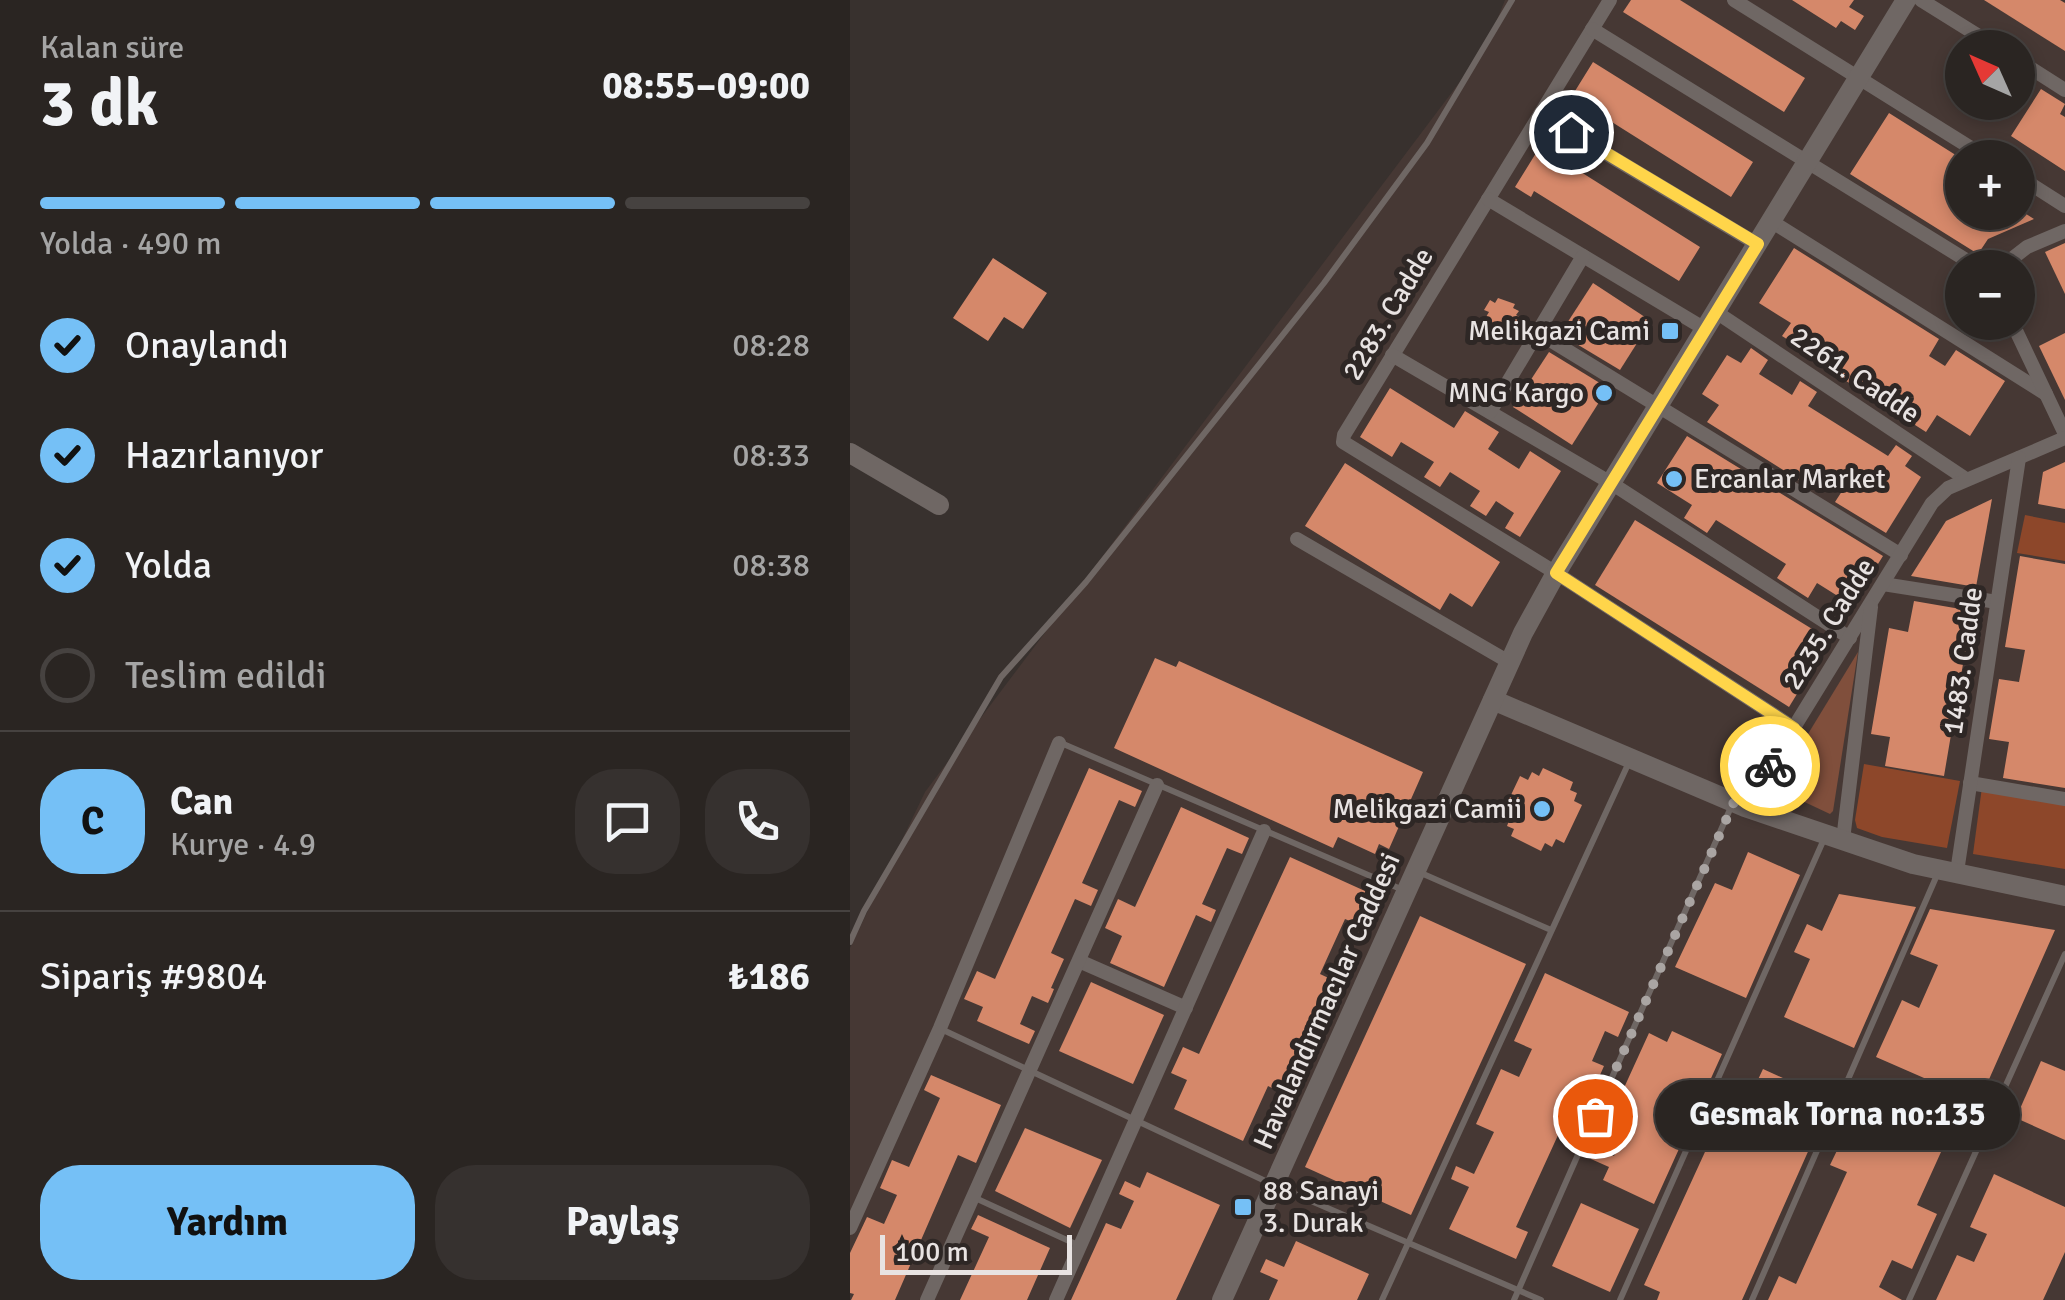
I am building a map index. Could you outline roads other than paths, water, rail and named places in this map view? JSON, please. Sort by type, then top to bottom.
[{"type":"street","name":"2283. Cadde","points":[[1556,573],[1345,446],[1344,435],[1610,0]]},
{"type":"street","points":[[1734,0],[1958,140]]},
{"type":"street","name":"Havalandırmacılar Caddesi","points":[[1222,1300],[1509,662],[1556,573],[1906,0]]},
{"type":"street","points":[[1922,0],[1970,30]]},
{"type":"street","points":[[1592,29],[1950,250]]},
{"type":"street","points":[[2035,71],[2065,90]]},
{"type":"street","points":[[1540,114],[1758,244]]},
{"type":"street","points":[[2035,187],[2065,206]]},
{"type":"street","name":"2261. Cadde","points":[[1488,199],[1582,256],[1710,321],[1966,479]]},
{"type":"street","points":[[1771,221],[2046,394]]},
{"type":"street","points":[[2023,250],[2065,232]]},
{"type":"street","points":[[1490,412],[1582,256]]},
{"type":"street","points":[[1537,332],[1660,404],[1900,555]]},
{"type":"street","points":[[2020,340],[2065,436]]},
{"type":"street","points":[[1392,356],[1611,484],[1850,638]]},
{"type":"street","name":"2235. Cadde","points":[[1739,804],[1794,728],[1932,504],[1948,488],[2065,436]]},
{"type":"street","points":[[850,453],[940,506]]},
{"type":"street","name":"1483. Cadde","points":[[1948,871],[1970,783],[2019,458]]},
{"type":"street","points":[[1297,540],[1509,662]]},
{"type":"street","points":[[1556,573],[1794,728]]},
{"type":"street","points":[[1883,584],[1997,602]]},
{"type":"street","points":[[1835,837],[1872,602]]},
{"type":"street","points":[[1493,700],[1739,804],[1913,864],[2065,896]]},
{"type":"street","points":[[850,1228],[940,1028],[1060,743]]},
{"type":"street","points":[[1970,783],[2065,799]]},
{"type":"street","points":[[928,1300],[1157,785]]},
{"type":"street","points":[[1056,1300],[1264,832]]},
{"type":"street","points":[[1079,961],[1186,1008]]},
{"type":"lane","points":[[850,942],[864,910],[1002,677],[1086,582],[1324,283],[1427,143],[1512,0]]},
{"type":"lane","points":[[1060,743],[1406,891]]},
{"type":"lane","points":[[1382,1300],[1630,760]]},
{"type":"lane","points":[[1514,1300],[1739,804]]},
{"type":"lane","points":[[1620,1300],[1835,837]]},
{"type":"lane","points":[[1415,870],[1551,930]]},
{"type":"lane","points":[[1752,1300],[1948,871]]},
{"type":"lane","points":[[1908,1300],[2065,954]]},
{"type":"lane","points":[[940,1028],[1274,1185],[1541,1300]]},
{"type":"lane","points":[[974,1197],[1081,1246]]},
{"type":"place","name":"Melikgazi Cami","points":[[1670,331]]},
{"type":"place","name":"MNG Kargo","points":[[1604,393]]},
{"type":"place","name":"Ercanlar Market","points":[[1674,479]]},
{"type":"place","name":"Melikgazi Camii","points":[[1542,809]]},
{"type":"place","name":"Gesmak Torna no:135","points":[[1595,1116]]},
{"type":"place","name":"88 Sanayi 3. Durak","points":[[1243,1207]]}]
